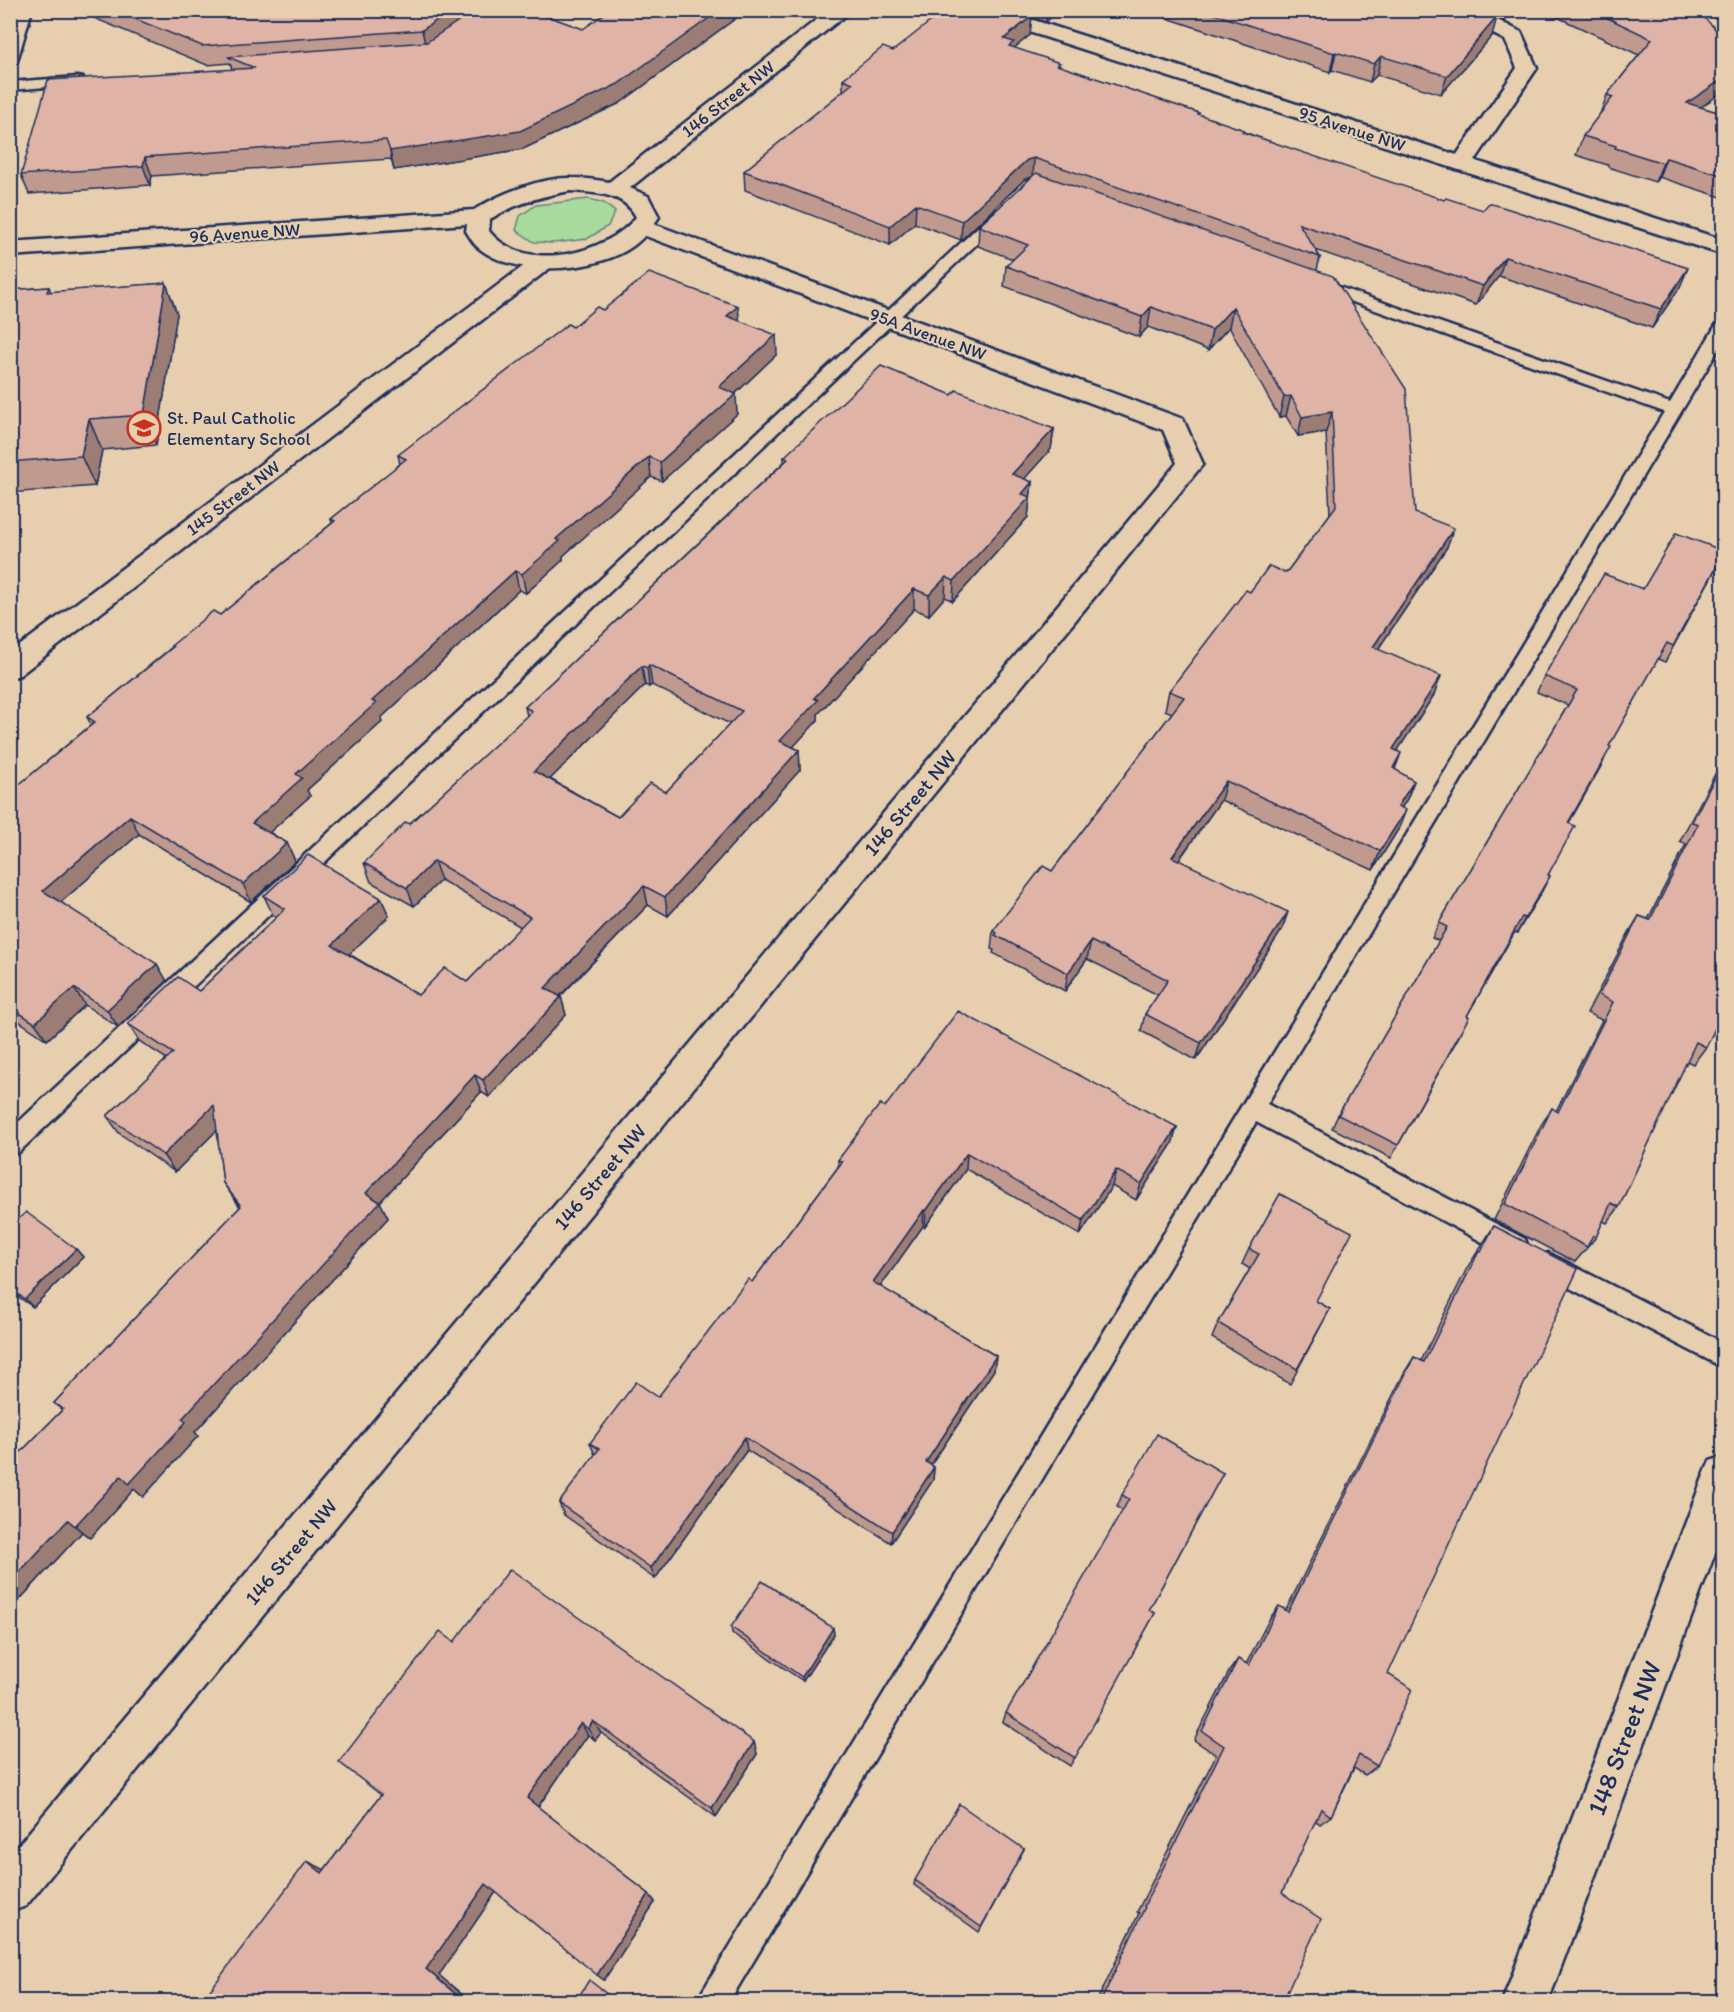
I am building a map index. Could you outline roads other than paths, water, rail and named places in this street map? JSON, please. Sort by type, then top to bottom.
[{"type":"street","name":"146 Street NW","points":[[614,189],[842,10]]},
{"type":"street","name":"95 Avenue NW","points":[[980,10],[1724,248]]},
{"type":"street","points":[[1461,10],[1514,36],[1527,68],[1462,164]]},
{"type":"street","points":[[570,184],[614,189],[640,201],[648,217],[643,226],[622,243],[596,254],[565,262],[542,263],[513,257],[488,245],[477,231],[479,216],[500,203],[529,191],[570,184]]},
{"type":"street","name":"96 Avenue NW","points":[[10,249],[479,216]]},
{"type":"street","name":"95A Avenue NW","points":[[643,226],[1174,425],[1190,464]]},
{"type":"street","name":"145 Street NW","points":[[10,668],[542,263]]},
{"type":"street","name":"146 Street NW","points":[[10,1890],[1190,464]]},
{"type":"street","name":"148 Street NW","points":[[1525,2001],[1724,1475]]},
{"type":"lane","points":[[10,61],[25,10]]},
{"type":"lane","points":[[10,86],[92,80]]},
{"type":"lane","points":[[10,1146],[1015,200]]},
{"type":"lane","points":[[1302,279],[1674,410]]},
{"type":"lane","points":[[711,2001],[1724,325]]},
{"type":"lane","points":[[1252,1108],[1724,1356]]},
{"type":"place","name":"St. Paul Catholic Elementary School","points":[[144,428]]}]
